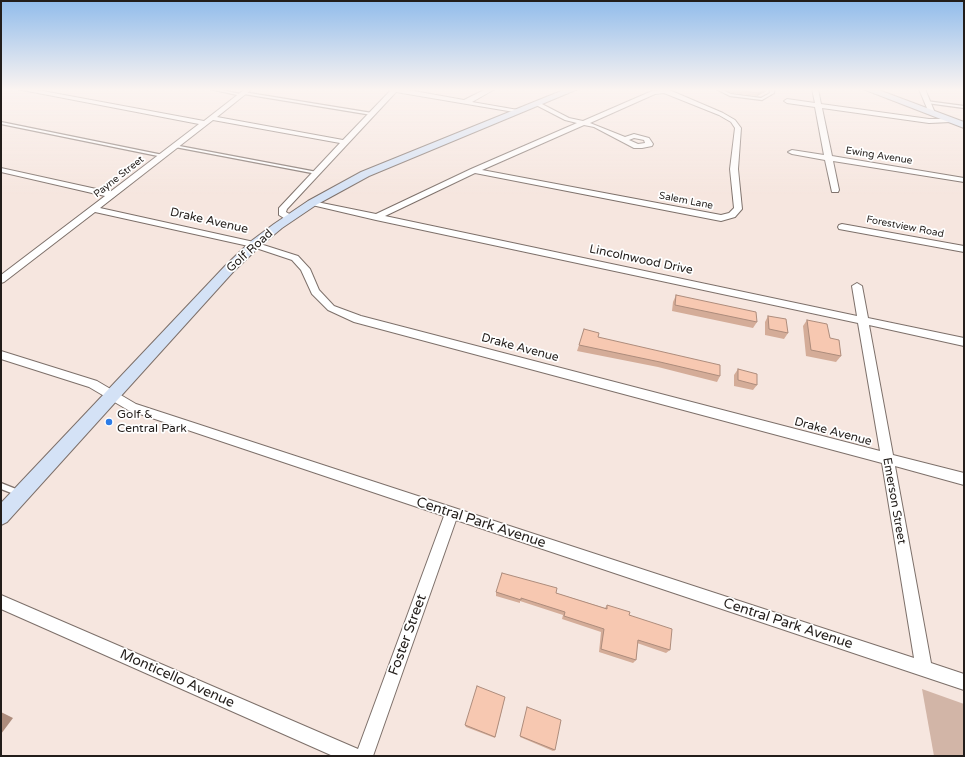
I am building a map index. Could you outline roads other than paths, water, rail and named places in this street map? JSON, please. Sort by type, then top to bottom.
[{"type":"main road","name":"Golf Road","points":[[1,516],[229,269],[254,245],[312,203],[365,174],[488,124]]},
{"type":"street","name":"Payne Street","points":[[1,280],[204,124]]},
{"type":"street","points":[[230,124],[345,142]]},
{"type":"street","points":[[290,218],[282,213],[283,208],[362,124]]},
{"type":"street","name":"Salem Lane","points":[[376,217],[474,171],[581,124]]},
{"type":"street","points":[[589,124],[625,139]]},
{"type":"street","name":"Salem Lane","points":[[474,171],[714,217],[727,216],[732,215],[738,209],[734,170],[738,132],[735,124]]},
{"type":"street","points":[[822,124],[835,190]]},
{"type":"street","name":"Ewing Avenue","points":[[792,152],[964,180]]},
{"type":"street","points":[[1,170],[112,195]]},
{"type":"street","name":"Lincolnwood Drive","points":[[312,203],[964,342]]},
{"type":"street","name":"Drake Avenue","points":[[94,209],[254,245],[295,258],[305,269],[315,292],[331,308],[358,319],[887,460],[964,479]]},
{"type":"street","name":"Forestview Road","points":[[842,227],[964,249]]},
{"type":"street","name":"Emerson Street","points":[[857,286],[924,669]]},
{"type":"street","name":"Central Park Avenue","points":[[1,355],[92,384],[132,407],[964,682]]},
{"type":"street","name":"Foster Street","points":[[364,756],[452,513]]},
{"type":"street","name":"Monticello Avenue","points":[[1,602],[353,756]]},
{"type":"lane","points":[[8,124],[163,156]]},
{"type":"lane","points":[[175,146],[316,173]]},
{"type":"lane","points":[[1,486],[22,494]]},
{"type":"place","name":"Golf & Central Park","points":[[109,422]]}]
